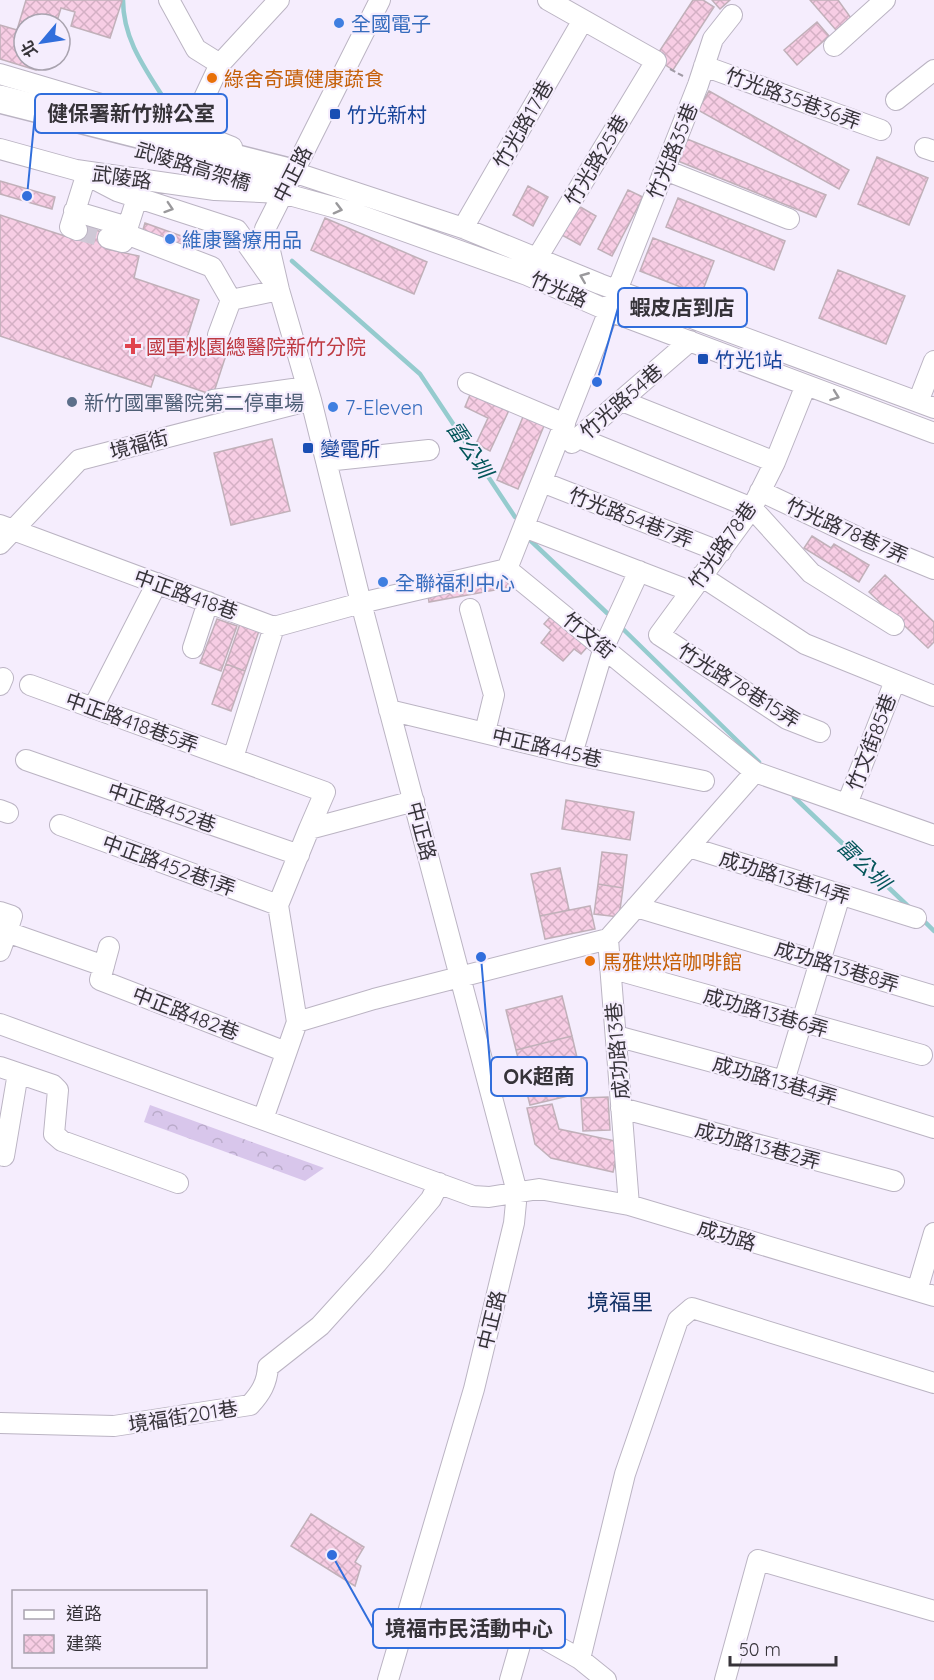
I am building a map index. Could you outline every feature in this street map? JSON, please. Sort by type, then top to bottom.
[{"type":"highway","name":"武陵路高架橋","points":[[0,99],[288,183]]},
{"type":"highway","name":"武陵路高架橋","points":[[0,112],[164,156],[288,183]]},
{"type":"street","points":[[169,0],[196,49],[220,64]]},
{"type":"street","points":[[189,130],[220,64],[279,0]]},
{"type":"street","name":"中正路","points":[[380,0],[265,229],[389,710],[518,1192],[514,1223],[474,1389],[388,1680]]},
{"type":"street","points":[[548,0],[656,61]]},
{"type":"street","points":[[834,46],[885,0]]},
{"type":"street","name":"竹光路35巷","points":[[617,290],[699,85],[712,39],[732,15]]},
{"type":"street","name":"竹光路17巷","points":[[464,228],[583,20]]},
{"type":"street","name":"竹光路25巷","points":[[537,258],[656,61]]},
{"type":"street","name":"竹光路35巷36弄","points":[[704,66],[881,130]]},
{"type":"street","points":[[896,100],[934,70]]},
{"type":"street","points":[[0,74],[189,130],[288,183]]},
{"type":"street","name":"武陵路","points":[[0,149],[81,173],[215,190],[288,183]]},
{"type":"street","points":[[665,170],[789,219]]},
{"type":"street","points":[[77,230],[69,227],[81,173],[117,191],[237,230],[279,290],[231,300]]},
{"type":"street","name":"竹光路","points":[[288,183],[464,228],[617,290],[926,405]]},
{"type":"street","name":"竹光路","points":[[288,183],[351,212],[505,267],[609,311],[934,433]]},
{"type":"street","points":[[120,233],[137,198]]},
{"type":"street","points":[[74,211],[120,233],[212,267],[231,300]]},
{"type":"street","points":[[233,758],[274,627],[361,603],[507,570],[617,290]]},
{"type":"street","points":[[218,335],[231,300]]},
{"type":"street","name":"竹光路54巷","points":[[550,459],[579,438],[690,341]]},
{"type":"street","points":[[926,405],[934,361]]},
{"type":"street","points":[[468,383],[565,424]]},
{"type":"street","name":"竹光路78巷","points":[[659,635],[695,583],[722,552],[756,499],[775,462],[806,385]]},
{"type":"street","points":[[213,400],[309,393]]},
{"type":"street","name":"境福街","points":[[4,533],[79,460],[309,393]]},
{"type":"street","points":[[622,401],[775,462]]},
{"type":"street","name":"竹光路78巷7弄","points":[[579,438],[756,499],[934,569]]},
{"type":"street","points":[[326,461],[429,450]]},
{"type":"street","name":"竹光路54巷7弄","points":[[542,482],[722,552]]},
{"type":"street","points":[[756,499],[811,573],[894,625]]},
{"type":"street","points":[[524,527],[639,571],[695,583],[805,644],[934,696]]},
{"type":"street","name":"中正路418巷","points":[[4,533],[157,583],[274,627]]},
{"type":"street","name":"竹文街","points":[[507,570],[755,772],[934,835]]},
{"type":"street","points":[[572,754],[604,647],[639,571]]},
{"type":"street","points":[[93,708],[157,583]]},
{"type":"street","points":[[193,648],[208,602]]},
{"type":"street","points":[[470,609],[494,696],[485,732]]},
{"type":"street","name":"竹光路78巷15弄","points":[[659,635],[787,719],[820,732]]},
{"type":"street","name":"竹文街85巷","points":[[847,804],[895,681]]},
{"type":"street","name":"中正路418巷5弄","points":[[30,685],[325,792],[309,829]]},
{"type":"street","name":"中正路445巷","points":[[389,710],[572,754],[704,781]]},
{"type":"street","name":"中正路452巷","points":[[26,760],[299,855]]},
{"type":"street","points":[[297,1022],[460,976],[608,939],[755,772]]},
{"type":"street","points":[[263,1119],[297,1022],[278,905],[309,829],[414,801]]},
{"type":"street","name":"中正路452巷1弄","points":[[60,825],[278,905]]},
{"type":"street","name":"成功路13巷14弄","points":[[689,847],[916,918]]},
{"type":"street","points":[[784,1082],[818,961],[840,895]]},
{"type":"street","name":"成功路13巷8弄","points":[[636,907],[934,996]]},
{"type":"street","points":[[0,912],[12,916],[0,951]]},
{"type":"street","points":[[7,932],[104,966],[109,947]]},
{"type":"street","name":"成功路13巷","points":[[608,939],[629,1205]]},
{"type":"street","name":"中正路482巷","points":[[104,966],[100,980],[285,1052]]},
{"type":"street","name":"成功路13巷6弄","points":[[610,968],[922,1055]]},
{"type":"street","name":"成功路","points":[[0,1024],[473,1196],[489,1197],[539,1189],[629,1205],[926,1294]]},
{"type":"street","name":"成功路13巷4弄","points":[[616,1036],[784,1082],[934,1128]]},
{"type":"street","points":[[4,1156],[9,1070],[53,1085],[58,1090],[54,1134],[62,1141],[178,1183]]},
{"type":"street","name":"成功路13巷2弄","points":[[621,1108],[894,1181]]},
{"type":"street","name":"境福街201巷","points":[[0,1423],[114,1426],[250,1405],[261,1392],[267,1379],[268,1367],[320,1326],[431,1199],[439,1183]]},
{"type":"street","points":[[926,1294],[934,1233]]},
{"type":"street","points":[[580,1659],[625,1474],[678,1320],[692,1308],[934,1383]]},
{"type":"street","points":[[725,1680],[758,1560],[934,1611]]},
{"type":"street","points":[[510,1680],[525,1628],[580,1659],[606,1680]]},
{"type":"path","points":[[656,61],[699,85]]},
{"type":"green space","points":[[150,1105],[324,1168],[305,1181],[144,1122]]},
{"type":"building","points":[[26,0],[122,1],[110,38],[72,26],[75,12],[61,8],[60,12],[22,12]]},
{"type":"building","points":[[693,0],[703,0],[714,7],[673,70],[655,58]]},
{"type":"building","points":[[712,0],[730,0],[720,9]]},
{"type":"building","points":[[810,0],[838,0],[851,18],[836,30]]},
{"type":"building","points":[[817,22],[829,36],[797,65],[784,50]]},
{"type":"building","points":[[0,25],[12,29],[12,63],[0,59]]},
{"type":"building","points":[[709,91],[849,170],[839,189],[698,110]]},
{"type":"building","points":[[687,139],[826,195],[816,217],[678,161]]},
{"type":"building","points":[[877,157],[928,178],[909,225],[858,204]]},
{"type":"building","points":[[0,181],[55,197],[52,209],[0,194]]},
{"type":"building","points":[[528,186],[548,197],[533,226],[513,215]]},
{"type":"building","points":[[628,190],[643,197],[612,256],[598,249]]},
{"type":"building","points":[[678,198],[785,241],[774,270],[666,227]]},
{"type":"building","points":[[577,205],[596,216],[580,245],[560,234]]},
{"type":"building","points":[[0,215],[74,239],[80,225],[108,234],[106,249],[139,256],[134,278],[199,300],[187,338],[227,352],[213,395],[155,375],[151,387],[0,336]]},
{"type":"building","points":[[325,218],[427,262],[414,294],[311,250]]},
{"type":"building","name":"維康醫療用品","points":[[145,223],[198,242],[194,254],[141,236]]},
{"type":"building","points":[[653,238],[714,261],[701,295],[640,271]]},
{"type":"building","points":[[838,270],[905,296],[886,344],[819,318]]},
{"type":"building","points":[[472,390],[510,408],[490,451],[476,444],[488,418],[465,407]]},
{"type":"building","points":[[525,412],[546,421],[518,489],[497,480]]},
{"type":"building","points":[[272,439],[290,511],[231,525],[214,453]]},
{"type":"building","points":[[812,536],[831,548],[834,544],[869,565],[859,582],[804,548]]},
{"type":"building","points":[[508,574],[511,587],[429,602],[427,589]]},
{"type":"building","points":[[885,575],[934,622],[934,642],[928,648],[869,592]]},
{"type":"building","points":[[552,615],[589,645],[581,654],[574,649],[563,661],[541,643],[551,630],[544,624]]},
{"type":"building","points":[[217,619],[237,626],[221,671],[200,663]]},
{"type":"building","points":[[241,621],[260,628],[245,671],[226,664]]},
{"type":"building","points":[[226,664],[245,671],[231,711],[212,704]]},
{"type":"building","points":[[566,800],[634,812],[630,840],[562,829]]},
{"type":"building","points":[[602,852],[627,855],[623,888],[598,884]]},
{"type":"building","points":[[560,868],[569,910],[540,916],[531,874]]},
{"type":"building","points":[[598,884],[623,888],[619,917],[594,914]]},
{"type":"building","points":[[590,906],[595,929],[545,939],[540,916]]},
{"type":"building","points":[[562,996],[572,1036],[516,1050],[506,1010]]},
{"type":"building","points":[[572,1036],[585,1092],[530,1105],[516,1050]]},
{"type":"building","points":[[608,1097],[610,1130],[583,1131],[581,1098]]},
{"type":"building","points":[[552,1104],[559,1129],[620,1142],[613,1172],[551,1158],[535,1144],[527,1108]]},
{"type":"building","points":[[311,1514],[364,1547],[355,1562],[361,1566],[355,1586],[291,1546]]},
{"type":"waterway","name":"雷公圳","points":[[123,0],[124,15],[132,42],[168,105]]},
{"type":"waterway","name":"雷公圳","points":[[292,261],[420,374],[515,517]]},
{"type":"waterway","name":"雷公圳","points":[[531,541],[607,613]]},
{"type":"waterway","name":"雷公圳","points":[[624,630],[759,762]]},
{"type":"waterway","name":"雷公圳","points":[[794,797],[911,909]]},
{"type":"waterway","name":"雷公圳","points":[[922,919],[934,931]]},
{"type":"tunnel","points":[[77,230],[108,238]]},
{"type":"place","name":"全國電子","points":[[339,23]]},
{"type":"place","name":"綠舍奇蹟健康蔬食","points":[[212,78]]},
{"type":"place","name":"竹光新村","points":[[335,114]]},
{"type":"place","name":"健保署新竹辦公室","points":[[27,196]]},
{"type":"place","name":"維康醫療用品","points":[[170,239]]},
{"type":"place","name":"國軍桃園總醫院新竹分院","points":[[133,346]]},
{"type":"place","name":"竹光1站","points":[[703,359]]},
{"type":"place","name":"蝦皮店到店","points":[[597,382]]},
{"type":"place","name":"新竹國軍醫院第二停車場","points":[[72,402]]},
{"type":"place","name":"7-Eleven","points":[[333,407]]},
{"type":"place","name":"變電所","points":[[308,448]]},
{"type":"place","name":"全聯福利中心","points":[[383,582]]},
{"type":"place","name":"OK超商","points":[[481,957]]},
{"type":"place","name":"馬雅烘焙咖啡館","points":[[590,961]]},
{"type":"place","name":"境福市民活動中心","points":[[332,1555]]},
{"type":"district","name":"境福里","points":[[620,1302]]}]
